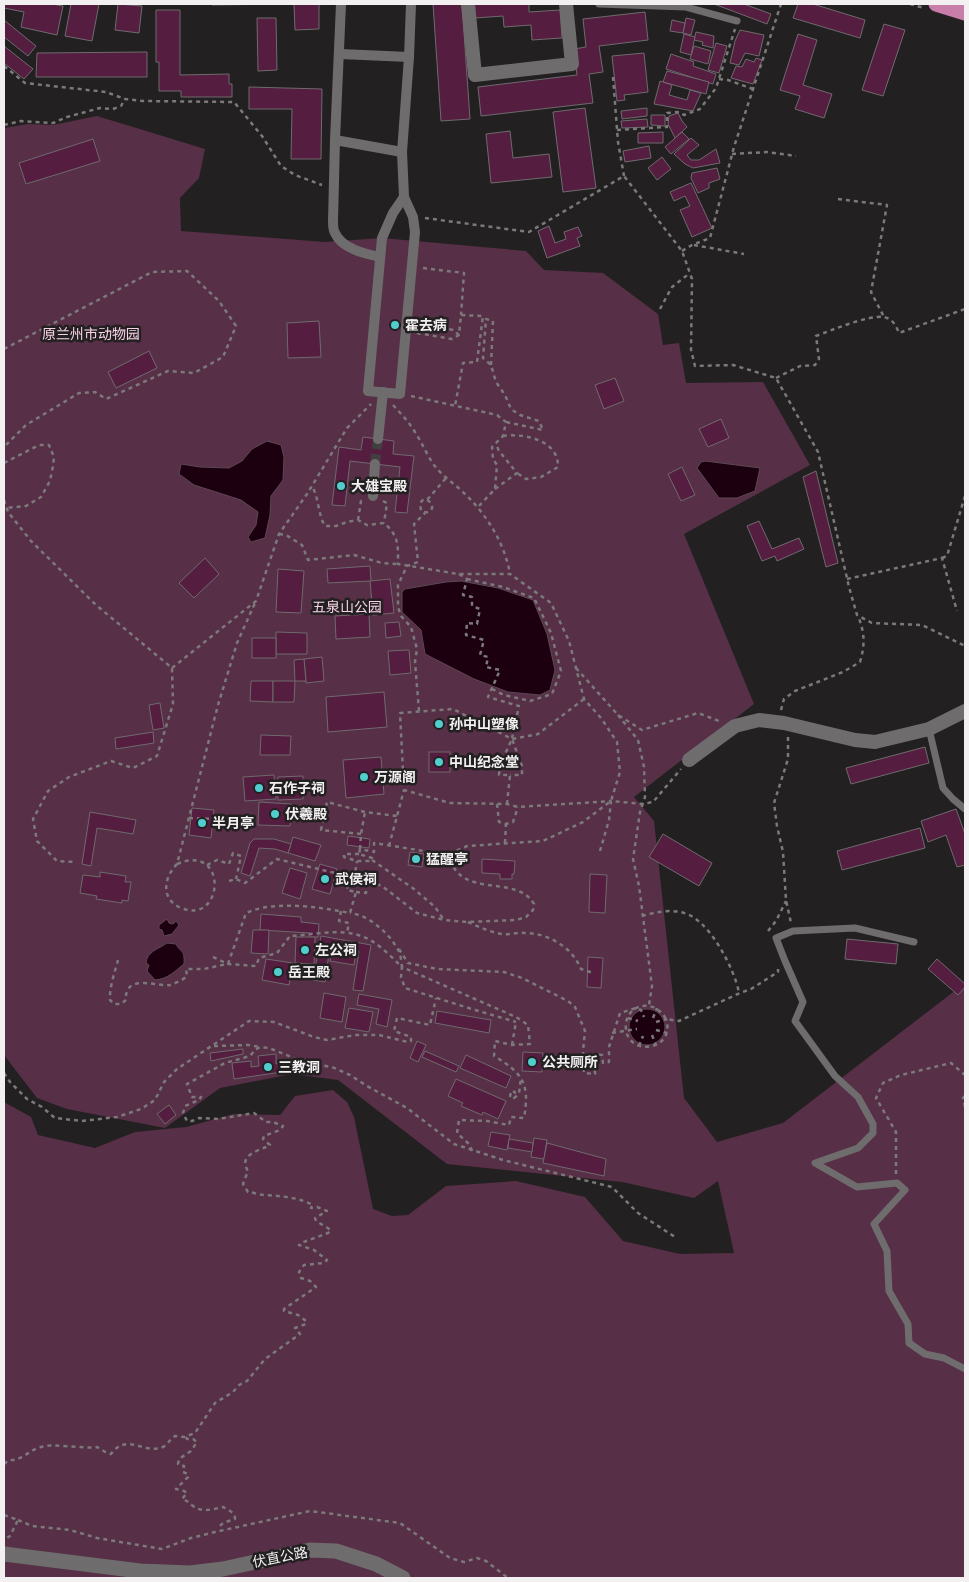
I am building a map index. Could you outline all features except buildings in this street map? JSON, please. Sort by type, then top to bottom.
[{"type":"highway","points":[[936,4],[965,13]]},
{"type":"main road","name":"伏直公路","points":[[4,1554],[140,1571],[190,1573],[223,1569],[310,1550],[336,1551],[376,1564],[403,1578]]},
{"type":"street","points":[[341,4],[335,140],[333,221],[335,234],[345,244],[354,249],[380,257]]},
{"type":"street","points":[[404,197],[393,213],[382,238],[368,391],[400,394],[415,232],[413,217],[404,197],[402,152],[411,4]]},
{"type":"street","points":[[468,4],[475,75],[572,64],[566,4]]},
{"type":"street","points":[[340,54],[409,57]]},
{"type":"street","points":[[335,140],[402,152]]},
{"type":"street","points":[[378,439],[383,392]]},
{"type":"street","points":[[373,496],[375,464]]},
{"type":"street","points":[[689,760],[735,726],[759,720],[784,723],[839,737],[875,742],[929,729],[965,711]]},
{"type":"lane","points":[[600,4],[686,7],[737,21]]},
{"type":"lane","points":[[929,729],[943,788],[953,800],[965,809]]},
{"type":"lane","points":[[914,942],[855,928],[793,931],[776,938],[803,1002],[796,1021],[835,1076],[858,1097],[872,1124],[872,1133],[858,1148],[815,1163],[857,1187],[897,1183],[905,1190],[874,1224],[887,1251],[889,1291],[908,1324],[909,1343],[925,1354],[944,1358],[965,1369]]},
{"type":"path","points":[[682,251],[692,244],[710,238],[732,154],[782,4]]},
{"type":"path","points":[[617,130],[668,128],[667,113],[679,112],[684,115],[700,109],[716,88],[737,21]]},
{"type":"path","points":[[4,66],[25,83],[106,92],[124,99],[234,102],[262,136],[281,166],[295,175],[323,185]]},
{"type":"path","points":[[613,78],[617,130],[624,176],[682,251],[692,279],[691,350],[695,366],[733,365],[776,378],[800,366],[815,365],[818,359],[816,336],[843,326],[884,317],[894,322],[899,333],[965,309]]},
{"type":"path","points":[[719,79],[728,80],[753,89]]},
{"type":"path","points":[[4,125],[21,121],[53,123],[100,108],[113,109],[121,106],[124,99]]},
{"type":"path","points":[[732,154],[767,152],[796,156]]},
{"type":"path","points":[[413,217],[528,232],[624,176]]},
{"type":"path","points":[[838,198],[886,205],[871,292],[884,317]]},
{"type":"path","points":[[692,244],[744,254]]},
{"type":"path","points":[[412,266],[464,274],[459,335]]},
{"type":"path","points":[[4,349],[152,272],[186,271],[219,301],[236,326],[223,357],[194,373],[168,371],[106,399],[95,392],[79,393],[26,425],[4,447]]},
{"type":"path","points":[[660,309],[672,286],[690,273]]},
{"type":"path","points":[[455,406],[463,362],[477,362],[483,316],[461,316]]},
{"type":"path","points":[[407,319],[453,330],[459,335]]},
{"type":"path","points":[[400,394],[498,415],[506,422],[542,430],[539,421],[520,416],[511,409],[505,395],[496,382],[491,365],[493,321],[486,319],[483,358],[491,365]]},
{"type":"path","points":[[406,331],[452,339],[459,335]]},
{"type":"path","points":[[480,337],[485,338]]},
{"type":"path","points":[[776,378],[818,452],[847,579],[862,626],[864,646],[860,662],[843,672],[795,691],[784,699],[781,709],[789,740],[788,759],[774,803],[782,852],[786,900],[791,922]]},
{"type":"path","points":[[177,864],[220,696],[237,643],[256,601],[279,534],[312,486],[347,428],[383,392],[414,430],[434,465],[468,497],[492,527],[501,542],[508,560],[510,574]]},
{"type":"path","points":[[494,488],[497,465],[493,459],[492,447],[503,436],[506,422]]},
{"type":"path","points":[[496,443],[499,451],[517,473],[526,479],[541,477],[558,467],[558,459],[542,440],[527,436],[503,436]]},
{"type":"path","points":[[4,463],[39,445],[49,445],[54,457],[50,481],[41,497],[26,506],[6,508]]},
{"type":"path","points":[[476,508],[494,488],[517,473]]},
{"type":"path","points":[[425,513],[421,511],[420,503],[423,500],[427,500],[446,478]]},
{"type":"path","points":[[312,486],[316,493],[322,521],[325,526],[336,526],[358,520],[368,525],[384,523]]},
{"type":"path","points":[[358,520],[361,501],[373,496],[387,503],[384,523]]},
{"type":"path","points":[[847,579],[947,556],[965,496]]},
{"type":"path","points":[[4,500],[8,512],[31,541],[96,605],[172,668]]},
{"type":"path","points":[[419,711],[415,662],[416,649],[411,627],[401,616],[398,607],[398,584],[407,566],[418,562],[414,524],[425,513],[429,513],[432,510],[433,506],[427,500]]},
{"type":"path","points":[[384,523],[395,534],[398,542],[398,564]]},
{"type":"path","points":[[279,534],[286,535],[302,545],[308,560],[354,555],[382,563],[458,574],[510,574],[551,602],[569,641],[584,699],[601,718],[617,742],[620,772],[611,800],[609,820],[600,851]]},
{"type":"path","points":[[942,558],[957,611]]},
{"type":"path","points":[[458,574],[467,579],[503,586],[534,598],[551,632],[561,671],[552,694],[530,701],[504,695],[492,689]]},
{"type":"path","points":[[467,579],[463,595],[472,597],[472,606],[480,609],[477,624],[468,623],[466,636],[484,640],[480,655],[488,657],[486,667],[500,670],[488,697],[519,706],[512,739],[500,765],[499,775],[522,775],[522,766],[512,739]]},
{"type":"path","points":[[172,668],[256,601]]},
{"type":"path","points":[[857,614],[872,623],[922,625],[965,646]]},
{"type":"path","points":[[575,667],[638,740],[644,767],[645,797],[640,812],[633,859],[652,986],[649,1005]]},
{"type":"path","points":[[74,862],[57,861],[37,841],[33,819],[48,791],[69,776],[111,761],[133,768],[157,756],[172,704],[172,668]]},
{"type":"path","points":[[389,846],[404,790],[400,712],[453,709],[512,739],[538,734],[584,699]]},
{"type":"path","points":[[618,715],[642,730],[698,713],[735,726]]},
{"type":"path","points":[[404,790],[450,803],[507,804],[518,807],[611,800],[643,804],[653,802],[689,760]]},
{"type":"path","points":[[507,804],[510,776]]},
{"type":"path","points":[[229,881],[236,879],[245,882],[277,859],[382,886],[417,912],[444,920],[467,922],[516,920],[526,917],[532,910],[534,904],[530,898],[512,889],[481,885],[462,877],[452,867],[450,859],[456,851],[467,846],[542,841],[583,822],[611,800]]},
{"type":"path","points":[[360,834],[321,830],[327,802],[365,812],[397,816]]},
{"type":"path","points":[[496,804],[499,822],[506,824],[513,822],[518,807]]},
{"type":"path","points":[[359,854],[360,834],[365,812]]},
{"type":"path","points":[[189,818],[220,819]]},
{"type":"path","points":[[505,843],[506,824]]},
{"type":"path","points":[[360,849],[374,852],[374,843],[424,851],[451,862]]},
{"type":"path","points":[[207,865],[217,860],[229,864],[233,853],[241,856],[236,879]]},
{"type":"path","points":[[372,860],[357,861],[344,857],[344,854],[359,854],[372,858],[372,860],[414,889],[435,907],[444,920]]},
{"type":"path","points":[[187,860],[197,860],[207,865],[213,873],[216,883],[215,894],[209,903],[200,908],[190,910],[180,908],[171,901],[166,892],[166,881],[170,871],[177,864],[187,860]]},
{"type":"path","points":[[354,879],[357,861]]},
{"type":"path","points":[[348,878],[347,890],[356,892],[366,893],[368,882]]},
{"type":"path","points":[[350,913],[356,892]]},
{"type":"path","points":[[228,964],[246,913],[257,908],[270,906],[307,907],[359,914],[389,936],[408,963],[437,969],[504,972],[522,978],[568,1001],[575,1007],[585,1031],[583,1051],[584,1073],[595,1074],[595,1054],[602,1055],[603,1063],[610,1062],[609,1047],[620,1013],[636,1008],[649,1005],[657,1008],[666,1019],[668,1026],[663,1040],[656,1045],[648,1047],[639,1046],[631,1040],[626,1031],[627,1019],[636,1008]]},
{"type":"path","points":[[340,911],[339,921],[349,922],[347,933]]},
{"type":"path","points":[[642,916],[659,912],[685,913],[706,926],[721,949],[738,984],[740,993]]},
{"type":"path","points":[[467,922],[502,934],[526,932],[544,936],[568,949],[577,959],[581,968],[593,973]]},
{"type":"path","points":[[118,960],[109,993],[110,1000],[114,1004],[121,1004],[126,1000],[125,994],[136,984],[155,983],[169,985],[183,980],[187,976],[186,969],[204,969],[228,964],[256,966],[259,958],[277,953],[290,936],[347,933],[362,936],[375,944],[402,967],[516,1017],[528,1025],[530,1044],[512,1045],[495,1041],[494,1056],[513,1068],[521,1076],[525,1086],[526,1108],[524,1118],[511,1117],[509,1125],[487,1121],[459,1120],[457,1132],[470,1144],[472,1151]]},
{"type":"path","points":[[398,949],[402,967],[401,976],[406,988],[516,1022]]},
{"type":"path","points":[[213,957],[228,964]]},
{"type":"path","points":[[656,1022],[666,1019],[679,1021],[752,989],[772,975]]},
{"type":"path","points":[[4,1073],[26,1099],[42,1106],[55,1118],[82,1120],[117,1117],[141,1109],[155,1100],[164,1082],[177,1069],[249,1021],[274,1022],[327,1040],[355,1035],[379,1035],[408,1042],[411,1041],[411,1037],[394,1031],[397,1018],[430,1025],[436,998]]},
{"type":"path","points":[[636,1008],[641,1010],[644,1017]]},
{"type":"path","points":[[653,1018],[657,1008]]},
{"type":"path","points":[[512,1045],[516,1017]]},
{"type":"path","points":[[627,1019],[631,1018],[638,1021]]},
{"type":"path","points":[[612,1033],[637,1029]]},
{"type":"path","points":[[656,1030],[667,1033]]},
{"type":"path","points":[[652,1035],[656,1045]]},
{"type":"path","points":[[639,1046],[643,1036]]},
{"type":"path","points":[[212,1047],[248,1045],[269,1048],[306,1064],[332,1067],[342,1071],[407,1108],[454,1144],[472,1151],[612,1188],[638,1213],[675,1237]]},
{"type":"path","points":[[4,1464],[9,1460],[17,1461],[41,1447],[97,1447],[111,1454],[116,1447],[124,1443],[156,1448],[163,1447],[175,1436],[186,1437],[195,1433],[215,1403],[233,1392],[239,1385],[248,1381],[265,1359],[300,1334],[295,1328],[306,1324],[306,1320],[298,1315],[284,1311],[284,1309],[316,1287],[310,1281],[301,1278],[299,1272],[304,1265],[324,1263],[327,1260],[314,1250],[299,1245],[331,1230],[316,1222],[315,1218],[327,1211],[317,1207],[311,1208],[314,1205],[293,1197],[248,1192],[243,1184],[248,1171],[246,1165],[248,1157],[254,1151],[270,1145],[263,1139],[264,1136],[280,1130],[283,1126],[273,1122],[266,1122],[254,1113],[218,1119],[199,1118],[187,1121],[183,1113],[185,1106],[199,1100],[201,1097],[192,1097],[187,1084],[225,1063],[250,1056],[260,1047]]},
{"type":"path","points":[[897,1183],[895,1168],[896,1132],[876,1098],[883,1083],[901,1075],[951,1063],[965,1075]]},
{"type":"path","points":[[510,1097],[511,1090],[515,1092],[514,1098],[519,1094],[521,1076]]},
{"type":"path","points":[[965,1096],[963,1098],[965,1107]]},
{"type":"path","points":[[186,1437],[186,1440],[193,1439],[197,1442],[191,1451],[179,1459],[178,1464],[184,1466],[183,1472],[188,1474],[188,1477],[176,1488],[187,1493],[182,1499],[188,1501],[197,1509],[223,1507],[232,1512],[235,1515],[234,1519],[231,1522],[223,1523],[220,1526],[221,1531]]},
{"type":"path","points":[[4,1515],[32,1526],[70,1530],[97,1538],[162,1549],[191,1538],[310,1511],[400,1523],[450,1558],[464,1562],[477,1558],[486,1561],[508,1578]]},
{"type":"path","points":[[4,1540],[10,1536],[18,1520]]},
{"type":"green space","name":"五泉山公园","points":[[97,116],[205,149],[199,178],[180,198],[181,231],[325,242],[382,238],[526,251],[544,270],[603,273],[658,314],[663,345],[679,343],[686,383],[763,382],[810,465],[684,534],[754,704],[634,797],[654,821],[684,1098],[717,1142],[783,1123],[965,983],[965,1578],[4,1578],[4,1102],[31,1117],[38,1135],[95,1148],[135,1132],[186,1127],[234,1114],[280,1115],[295,1096],[333,1090],[347,1102],[354,1117],[373,1209],[392,1216],[408,1215],[446,1186],[516,1181],[585,1197],[623,1241],[680,1254],[734,1253],[718,1181],[694,1198],[622,1182],[447,1164],[338,1080],[292,1074],[220,1088],[165,1128],[67,1109],[37,1098],[4,1055],[4,128],[28,124],[53,125]]},
{"type":"shaded area","points":[[267,441],[281,445],[284,457],[283,480],[271,496],[270,515],[265,538],[251,542],[248,537],[256,525],[258,512],[241,500],[194,485],[179,474],[181,464],[229,468],[242,461],[252,449]]},
{"type":"shaded area","points":[[701,462],[760,468],[755,491],[737,498],[719,498],[697,468]]},
{"type":"shaded area","points":[[461,581],[498,588],[533,600],[547,634],[555,670],[550,690],[540,695],[508,692],[474,679],[425,654],[421,630],[402,612],[402,592],[405,589]]},
{"type":"shaded area","points":[[167,919],[169,923],[173,924],[176,921],[179,925],[172,934],[164,936],[162,930],[159,929],[159,925]]},
{"type":"shaded area","points":[[167,943],[176,944],[183,953],[184,964],[168,976],[155,980],[147,971],[149,965],[146,963],[147,959],[151,953]]},
{"type":"shaded area","points":[[647,1009],[654,1010],[660,1014],[664,1020],[664,1034],[660,1040],[654,1044],[647,1045],[640,1044],[634,1040],[630,1034],[629,1027],[630,1020],[634,1014],[640,1010]]},
{"type":"tunnel","points":[[375,464],[378,439]]},
{"type":"place","name":"霍去病","points":[[395,325]]},
{"type":"place","name":"大雄宝殿","points":[[341,486]]},
{"type":"place","name":"孙中山塑像","points":[[439,724]]},
{"type":"place","name":"中山纪念堂","points":[[439,762]]},
{"type":"place","name":"万源阁","points":[[364,777]]},
{"type":"place","name":"石作子祠","points":[[259,788]]},
{"type":"place","name":"伏羲殿","points":[[275,814]]},
{"type":"place","name":"半月亭","points":[[202,823]]},
{"type":"place","name":"猛醒亭","points":[[416,859]]},
{"type":"place","name":"武侯祠","points":[[325,879]]},
{"type":"place","name":"左公祠","points":[[305,950]]},
{"type":"place","name":"岳王殿","points":[[278,972]]},
{"type":"place","name":"公共厕所","points":[[532,1062]]},
{"type":"place","name":"三教洞","points":[[268,1067]]},
{"type":"park label","name":"原兰州市动物园","points":[[91,334]]}]
